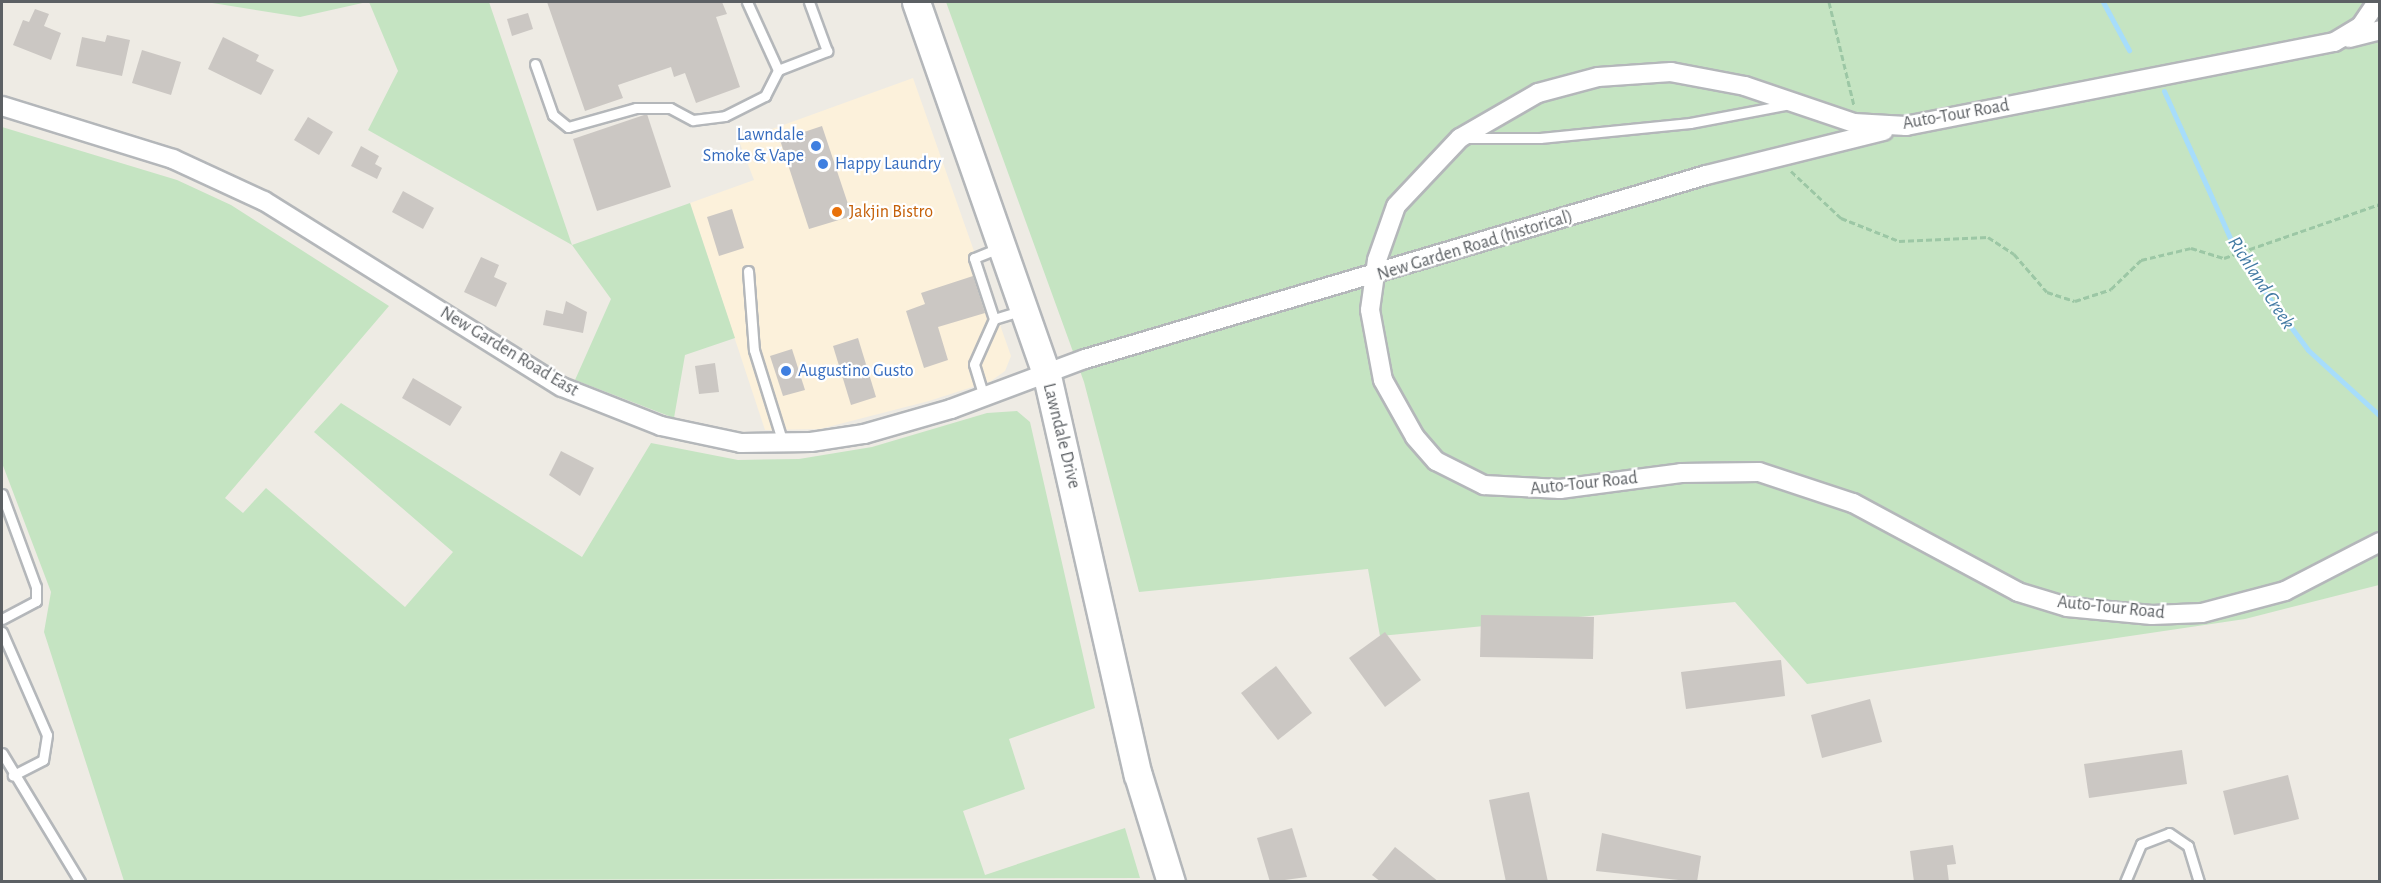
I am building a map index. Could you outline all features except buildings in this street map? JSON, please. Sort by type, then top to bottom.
[{"type":"main road","name":"Lawndale Drive","points":[[916,2],[1047,376],[1138,776],[1171,882]]},
{"type":"street","name":"Auto-Tour Road","points":[[2377,2],[2361,26],[2334,42],[1906,126],[1854,123],[1799,102],[1671,72],[1598,77],[1538,93],[1460,138],[1396,206],[1373,278],[1370,325],[1383,380],[1436,461],[1484,485],[1560,489],[1681,473],[1759,472],[1853,503],[2018,592],[2067,607],[2152,615],[2202,613],[2285,591],[2379,542]]},
{"type":"street","points":[[2334,42],[2379,30]]},
{"type":"street","name":"New Garden Road East","points":[[2,106],[173,159],[264,201],[562,387],[609,408],[741,443],[783,442],[864,434],[1047,376]]},
{"type":"street","name":"New Garden Road (historical)","points":[[1047,376],[1085,359],[1373,278],[1778,157],[1906,126]]},
{"type":"lane","points":[[747,2],[778,70]]},
{"type":"lane","points":[[535,64],[553,115],[568,127],[636,108],[670,108],[693,120],[725,116],[765,96],[778,70],[827,51],[809,2]]},
{"type":"lane","points":[[1460,138],[1540,138],[1690,123],[1799,102]]},
{"type":"lane","points":[[984,397],[974,364],[994,319],[975,258],[1003,246]]},
{"type":"lane","points":[[748,271],[754,350],[783,442]]},
{"type":"lane","points":[[994,319],[1025,310]]},
{"type":"lane","points":[[2,494],[36,587],[36,601],[2,619]]},
{"type":"lane","points":[[2,632],[47,735],[43,760],[13,775]]},
{"type":"lane","points":[[2,753],[13,775],[80,882]]},
{"type":"lane","points":[[2125,882],[2141,844],[2169,833],[2188,846],[2199,882]]},
{"type":"path","points":[[1829,2],[1854,97],[1854,123]]},
{"type":"path","points":[[1778,157],[1840,218],[1899,241],[1988,237],[2014,254],[2047,292],[2075,302],[2110,289],[2141,260],[2191,248],[2224,258],[2379,204]]},
{"type":"shaded area","points":[[913,78],[1011,356],[1005,371],[991,381],[929,401],[820,429],[765,430],[690,203],[754,180],[739,141]]},
{"type":"green space","points":[[206,2],[367,2],[300,17]]},
{"type":"green space","points":[[369,2],[489,2],[572,245],[368,130],[398,71]]},
{"type":"green space","points":[[946,2],[2379,2],[2379,585],[2245,619],[1807,684],[1735,602],[1380,636],[1368,569],[1139,592],[1084,382]]},
{"type":"green space","points":[[2,127],[177,180],[231,205],[389,306],[225,498],[243,513],[266,488],[405,607],[453,552],[314,432],[341,403],[582,557],[651,443],[738,460],[799,459],[872,447],[987,413],[1017,411],[1030,422],[1095,708],[1009,739],[1025,789],[963,811],[985,875],[1125,828],[1140,878],[124,881],[44,632],[51,592],[2,463]]},
{"type":"green space","points":[[690,203],[735,338],[685,355],[674,418],[575,380],[611,299],[572,245]]},
{"type":"waterway","name":"Richland Creek","points":[[2103,2],[2129,50]]},
{"type":"waterway","name":"Richland Creek","points":[[2164,91],[2238,256],[2308,350],[2380,416]]},
{"type":"place","name":"Lawndale Smoke & Vape","points":[[816,146]]},
{"type":"place","name":"Happy Laundry","points":[[823,164]]},
{"type":"place","name":"Jakjin Bistro","points":[[837,212]]},
{"type":"place","name":"Augustino Gusto","points":[[786,371]]}]
